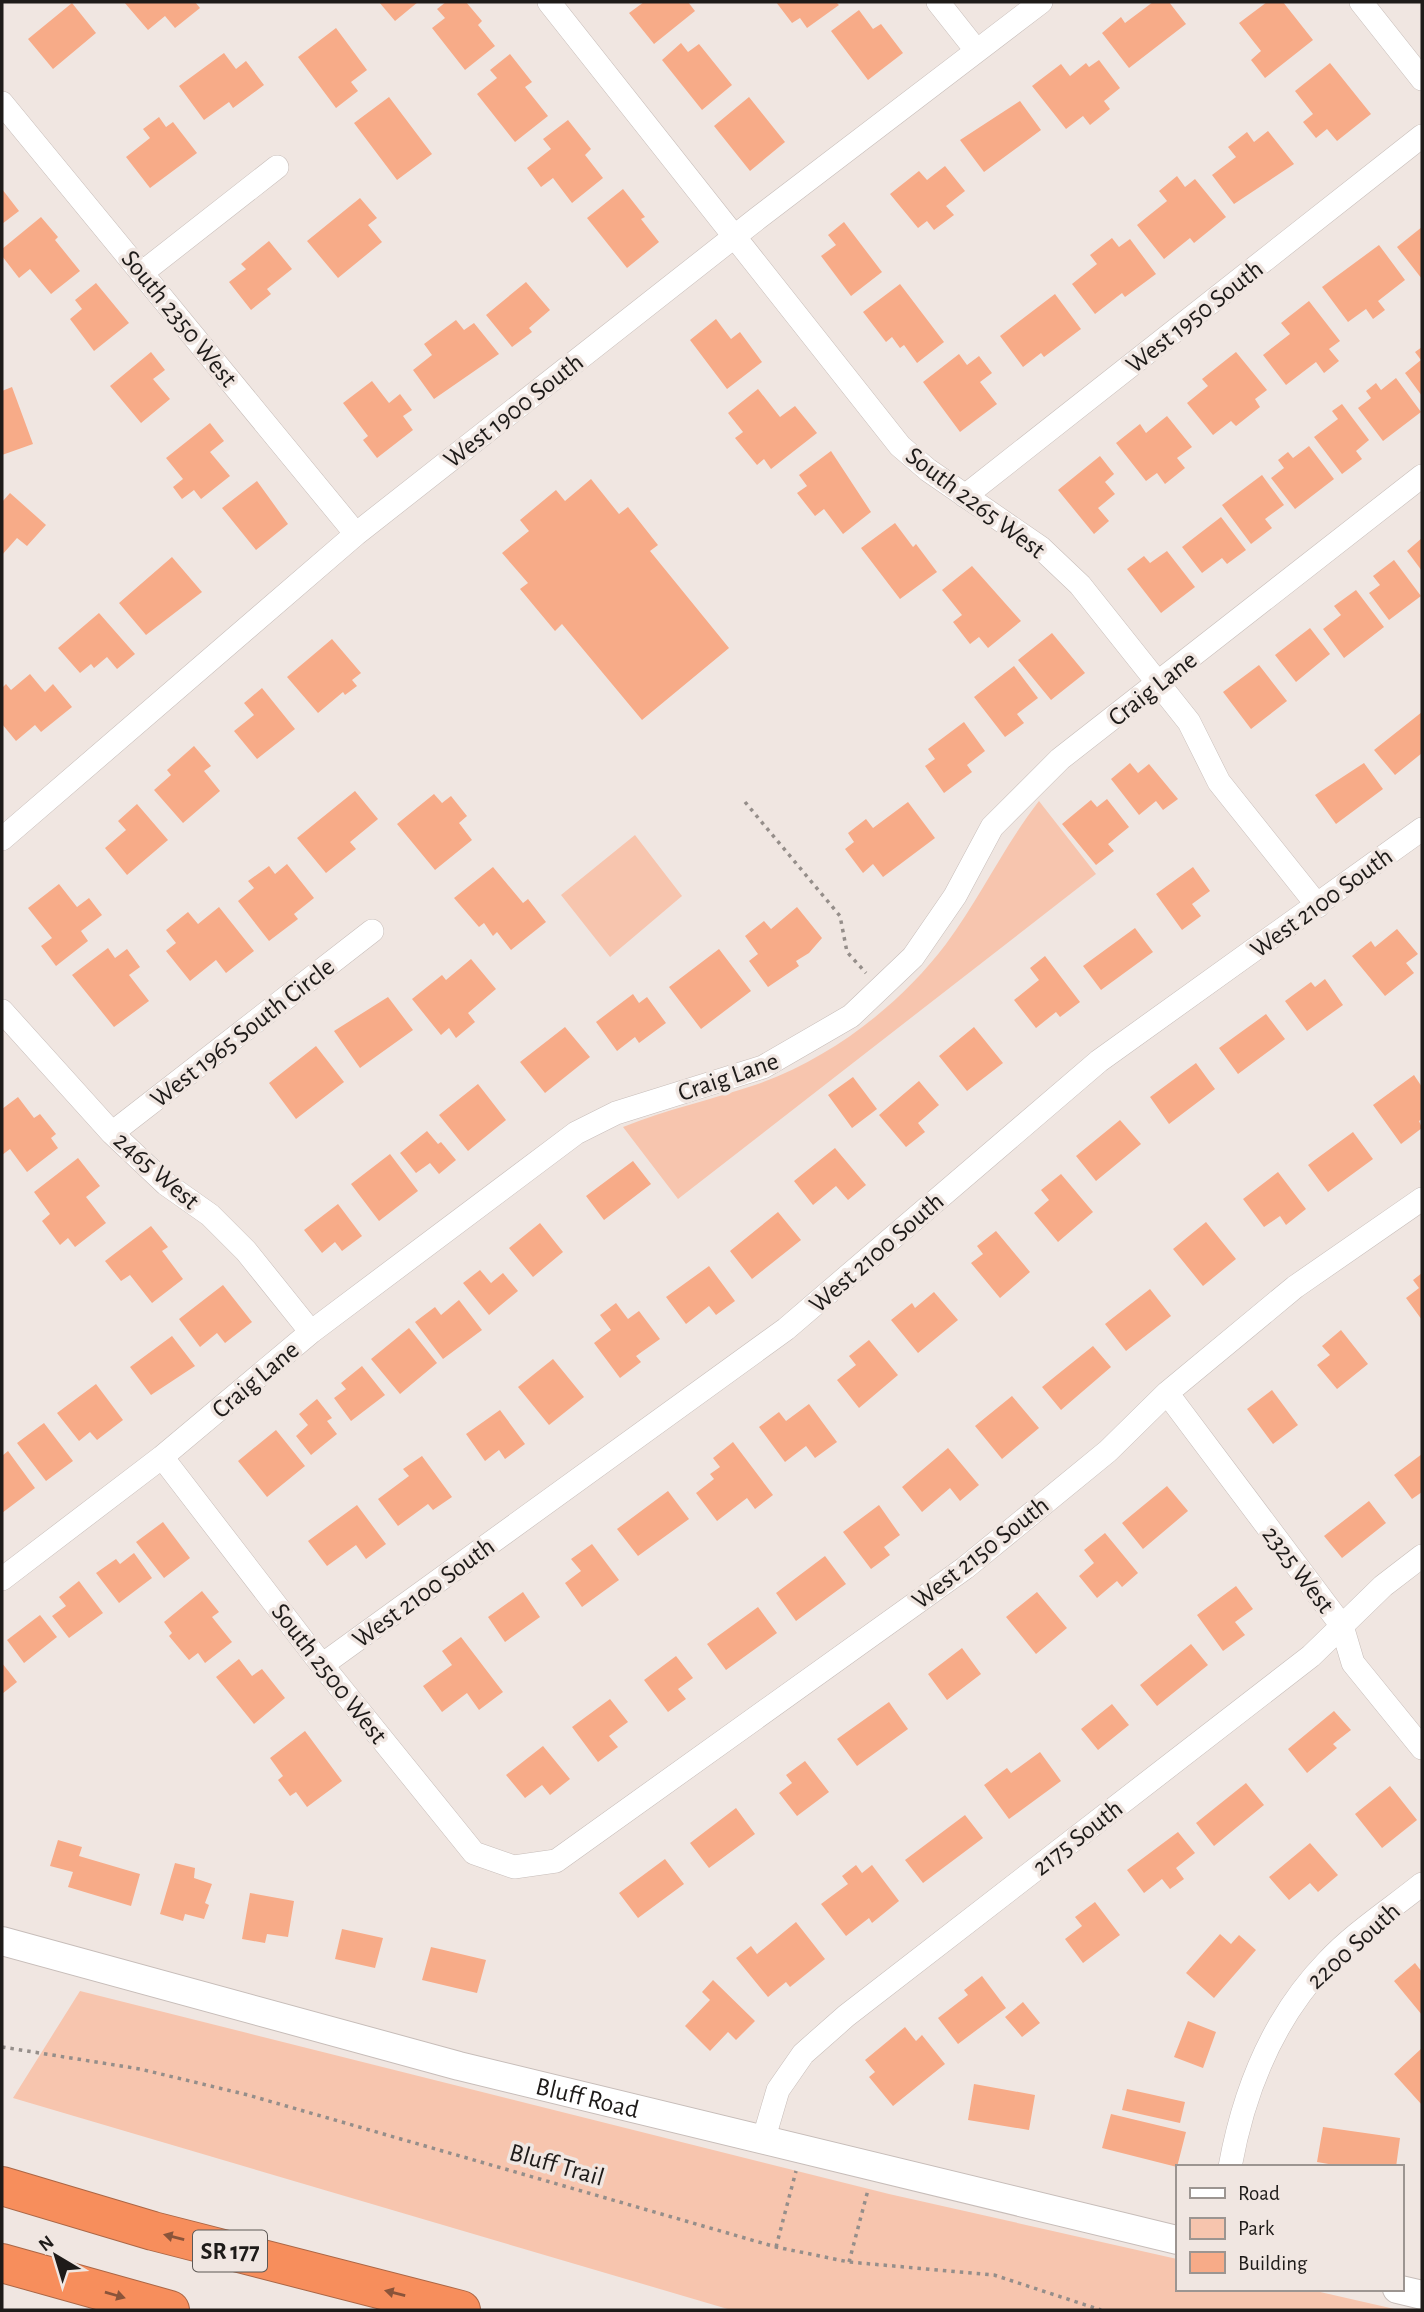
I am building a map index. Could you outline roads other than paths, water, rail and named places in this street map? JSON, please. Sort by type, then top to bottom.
[{"type":"highway","name":"SR 177","points":[[2,2186],[153,2231],[461,2310]]},
{"type":"highway","points":[[2,2263],[170,2310]]},
{"type":"street","name":"South 2265 West","points":[[549,2],[901,446],[928,470],[1041,548],[1080,585],[1189,723],[1219,782],[1318,905]]},
{"type":"street","points":[[938,2],[976,50]]},
{"type":"street","name":"West 1900 South","points":[[2,839],[356,534],[736,236],[1041,2]]},
{"type":"street","points":[[1361,2],[1422,79]]},
{"type":"street","name":"South 2350 West","points":[[2,103],[356,534]]},
{"type":"street","name":"West 1950 South","points":[[965,496],[1422,136]]},
{"type":"street","points":[[143,272],[277,167]]},
{"type":"street","name":"Craig Lane","points":[[2,1578],[162,1457],[311,1332],[576,1133],[616,1113],[763,1067],[790,1055],[851,1016],[913,957],[955,896],[992,828],[1060,759],[1422,476]]},
{"type":"street","name":"West 2100 South","points":[[322,1665],[786,1329],[1099,1061],[1422,829]]},
{"type":"street","name":"West 1965 South Circle","points":[[113,1133],[372,931]]},
{"type":"street","name":"2465 West","points":[[2,1011],[113,1133],[166,1184],[210,1215],[246,1251],[311,1332]]},
{"type":"street","name":"West 2150 South","points":[[514,1867],[556,1861],[965,1568],[1108,1451],[1167,1394],[1295,1287],[1422,1199]]},
{"type":"street","name":"2325 West","points":[[1167,1394],[1342,1626],[1353,1663],[1422,1748]]},
{"type":"street","name":"South 2500 West","points":[[162,1457],[322,1665],[474,1853],[514,1867]]},
{"type":"street","name":"2175 South","points":[[763,2141],[778,2090],[803,2054],[846,2016],[1300,1664],[1384,1586],[1422,1556]]},
{"type":"street","name":"2200 South","points":[[1230,2165],[1239,2119],[1264,2052],[1293,2000],[1328,1960],[1422,1884]]},
{"type":"street","name":"Bluff Road","points":[[2,1941],[445,2062],[802,2151],[1176,2240]]},
{"type":"street","points":[[1403,2290],[1422,2295]]}]
